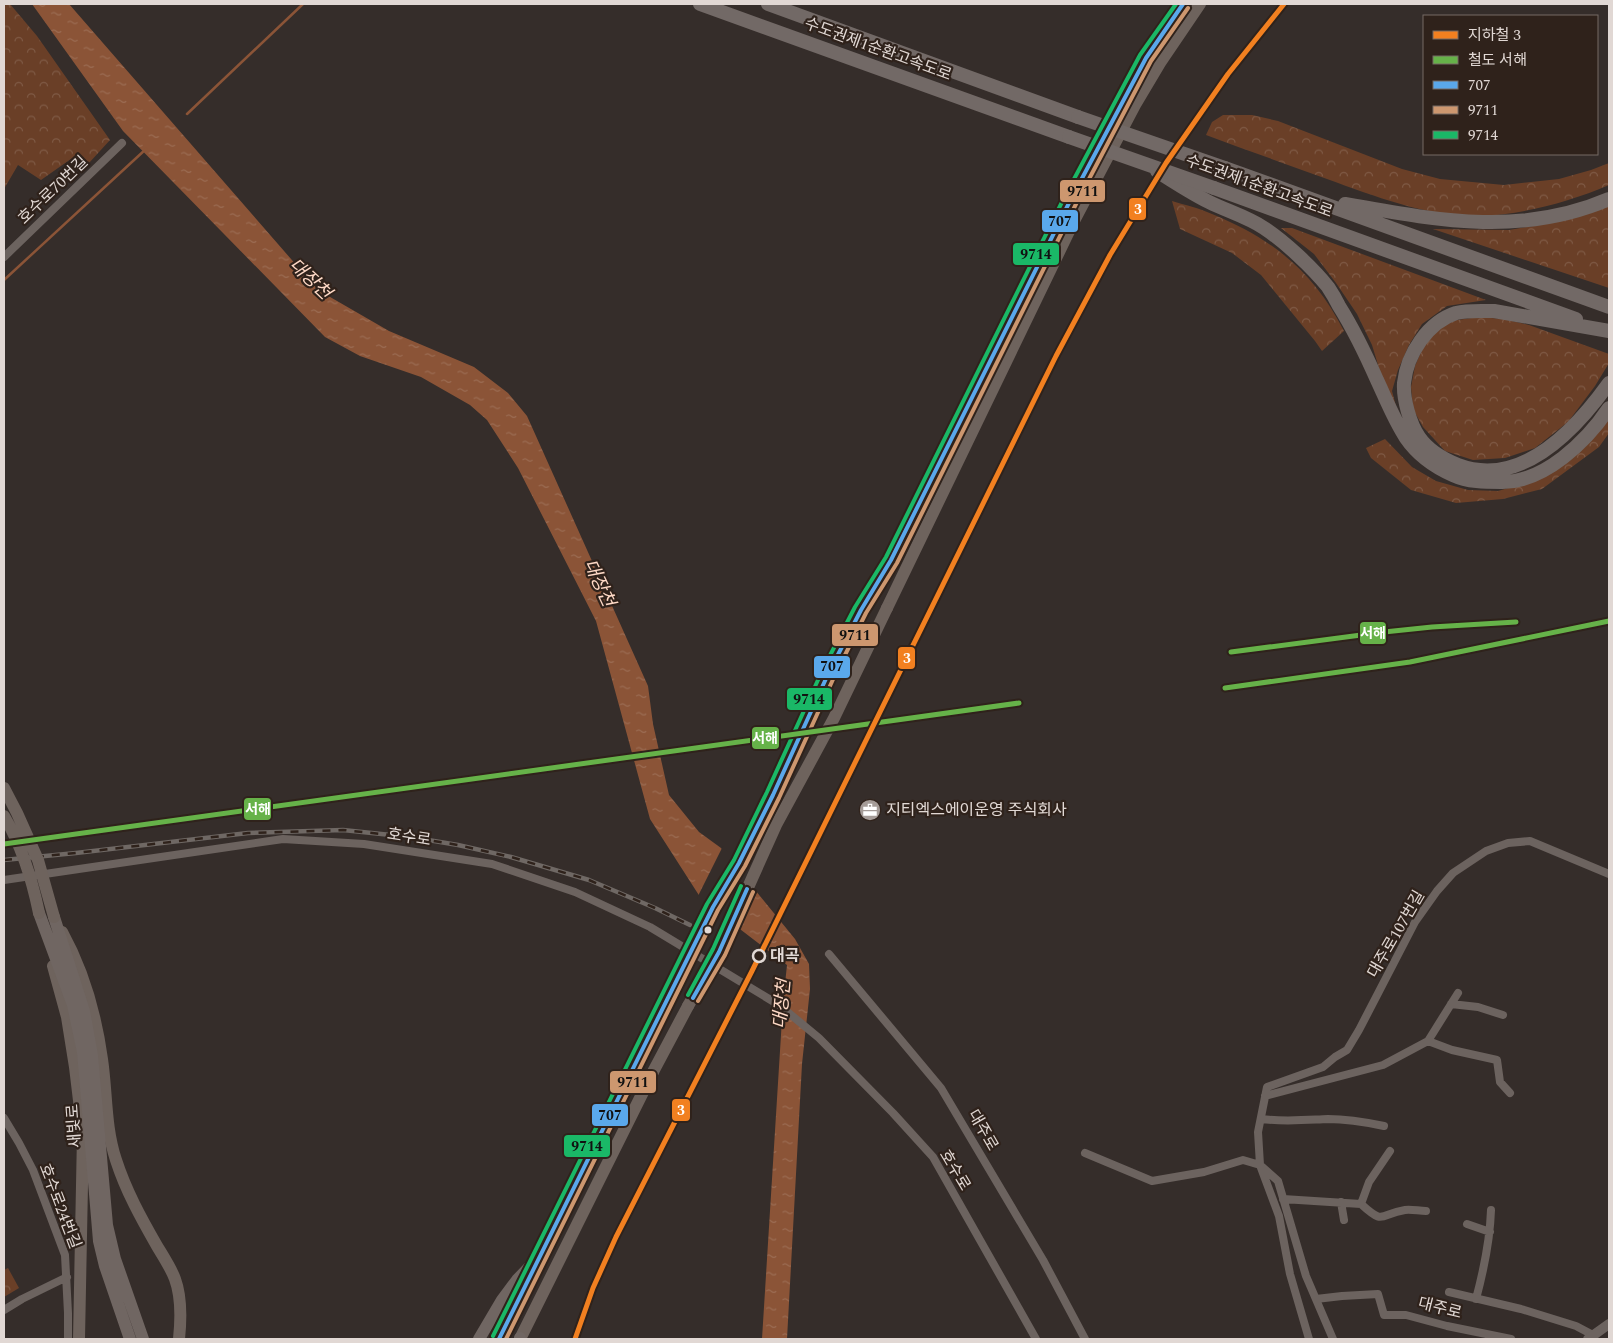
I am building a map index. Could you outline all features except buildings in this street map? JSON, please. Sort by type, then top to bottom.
[{"type":"highway","name":"수도권제1순환고속도로","points":[[700,4],[1609,331]]},
{"type":"highway","name":"수도권제1순환고속도로","points":[[768,4],[1609,307]]},
{"type":"highway","points":[[1143,163],[1207,201],[1263,227],[1287,245],[1328,287],[1361,345],[1406,439],[1425,458],[1453,475],[1478,482],[1509,482],[1549,468],[1574,448],[1598,424],[1609,408]]},
{"type":"highway","points":[[1306,198],[1412,216],[1471,222],[1527,222],[1561,215],[1593,206],[1609,199]]},
{"type":"highway","points":[[1609,331],[1494,311],[1475,310],[1456,314],[1441,320],[1416,347],[1408,365],[1404,383],[1406,404],[1411,423],[1419,438],[1444,460],[1480,471],[1516,465],[1536,457],[1556,443],[1580,421],[1609,383]]},
{"type":"highway","name":"새빛로","points":[[39,913],[75,1014],[83,1052],[99,1241],[105,1266],[130,1339]]},
{"type":"highway","name":"새빛로","points":[[54,917],[84,1011],[91,1046],[98,1107],[107,1225],[115,1259],[143,1339]]},
{"type":"highway","points":[[479,1339],[502,1300],[517,1280],[540,1256]]},
{"type":"main road","points":[[499,1339],[713,907],[739,863],[773,795],[821,687],[857,618],[891,560],[1071,199],[1146,58],[1183,4]]},
{"type":"main road","points":[[520,1339],[654,1070],[688,1006],[720,952],[776,825],[834,718],[1074,221],[1135,105],[1160,63],[1200,4]]},
{"type":"main road","points":[[4,788],[38,860],[54,917]]},
{"type":"main road","points":[[4,803],[31,858],[54,917],[72,950],[92,1008],[102,1059],[107,1118],[115,1158],[128,1194],[175,1278],[181,1322],[179,1339]]},
{"type":"main road","points":[[4,816],[21,848],[33,884],[67,1017],[75,1067],[83,1134],[79,1339]]},
{"type":"main road","points":[[4,834],[12,848],[39,913]]},
{"type":"street","name":"호수로70번길","points":[[4,257],[122,142]]},
{"type":"street","name":"호수로","points":[[4,880],[283,839],[364,844],[492,864],[575,892],[650,927],[779,1006],[819,1038],[893,1113],[932,1157],[1036,1339]]},
{"type":"street","name":"대주로107번길","points":[[1265,1096],[1267,1087],[1323,1066],[1347,1050],[1415,922],[1453,872],[1486,852],[1508,843],[1530,841],[1609,874]]},
{"type":"street","name":"대주로","points":[[829,954],[942,1088],[1042,1260],[1085,1339]]},
{"type":"street","points":[[1310,1339],[1290,1274],[1279,1216],[1260,1165],[1258,1132],[1265,1096],[1383,1065],[1428,1041],[1458,993]]},
{"type":"street","points":[[1452,1004],[1478,1007],[1503,1015]]},
{"type":"street","points":[[1428,1041],[1452,1050],[1497,1060],[1500,1082],[1510,1093]]},
{"type":"street","name":"호수로24번길","points":[[4,1118],[33,1170],[65,1255],[68,1339]]},
{"type":"street","points":[[1260,1119],[1281,1122],[1330,1119],[1362,1121],[1384,1126]]},
{"type":"street","points":[[1361,1204],[1370,1182],[1390,1151]]},
{"type":"street","points":[[1086,1153],[1152,1180],[1204,1172],[1243,1160],[1260,1165],[1278,1181],[1306,1276],[1333,1339]]},
{"type":"street","points":[[1283,1199],[1361,1204],[1373,1215],[1383,1218],[1405,1210],[1426,1211]]},
{"type":"street","points":[[1340,1202],[1344,1220]]},
{"type":"street","points":[[1476,1299],[1486,1262],[1491,1210]]},
{"type":"street","points":[[1467,1224],[1490,1232]]},
{"type":"street","points":[[4,1310],[66,1277]]},
{"type":"street","name":"대주로","points":[[1449,1292],[1521,1309],[1576,1326],[1591,1337],[1609,1324]]},
{"type":"street","name":"대주로","points":[[1316,1299],[1378,1294],[1384,1315],[1406,1315],[1447,1326],[1511,1339]]},
{"type":"green space","points":[[4,4],[10,4],[37,36],[110,140],[89,163],[78,154],[41,180],[18,165],[4,189]]},
{"type":"green space","points":[[1223,115],[1252,115],[1278,121],[1402,169],[1440,179],[1504,185],[1559,179],[1609,163],[1609,185],[1563,202],[1514,213],[1481,216],[1441,213],[1383,199],[1206,135],[1212,122]]},
{"type":"green space","points":[[1172,201],[1202,210],[1234,224],[1273,246],[1290,260],[1319,291],[1344,331],[1322,351],[1261,275],[1232,253],[1180,229]]},
{"type":"green space","points":[[1609,206],[1609,288],[1433,229],[1509,230],[1556,222]]},
{"type":"green space","points":[[1281,228],[1292,228],[1486,300],[1447,306],[1422,324],[1409,345],[1398,370],[1392,391],[1398,414],[1382,378],[1372,345],[1357,314],[1314,254]]},
{"type":"green space","points":[[1479,317],[1503,319],[1529,325],[1609,354],[1609,363],[1595,386],[1568,422],[1535,448],[1505,458],[1473,460],[1445,451],[1423,427],[1413,409],[1411,387],[1415,366],[1424,345],[1450,321]]},
{"type":"green space","points":[[1609,416],[1609,433],[1599,447],[1542,489],[1503,499],[1456,503],[1411,490],[1371,458],[1366,448],[1385,439],[1412,467],[1436,481],[1468,490],[1498,491],[1525,483]]},
{"type":"green space","points":[[8,1268],[19,1288],[4,1297],[4,1270]]},
{"type":"water","name":"대장천","points":[[32,4],[69,4],[318,290],[389,331],[474,367],[508,393],[527,416],[648,686],[653,724],[669,795],[699,832],[721,848],[795,939],[809,964],[810,989],[802,1064],[787,1339],[762,1339],[787,965],[702,900],[650,819],[596,621],[518,468],[487,420],[470,405],[421,377],[360,356],[325,337],[123,131]]},
{"type":"pier","points":[[723,846],[758,890],[738,931],[697,898]]},
{"type":"waterway","points":[[187,114],[303,4]]},
{"type":"waterway","points":[[4,280],[146,149]]},
{"type":"railway","points":[[4,860],[248,833],[343,830],[410,837],[511,857],[589,880],[690,925]]},
{"type":"metro line","name":"3","points":[[575,1339],[593,1288],[616,1237],[752,971],[1056,356],[1110,255],[1166,163],[1228,74],[1284,4]]},
{"type":"rail line","name":"서해","points":[[1225,688],[1410,662],[1609,621]]},
{"type":"rail line","name":"서해","points":[[1231,652],[1384,632],[1516,622]]},
{"type":"rail line","name":"서해","points":[[4,844],[1019,703]]},
{"type":"transit line","name":"9714","points":[[493,1336],[707,904],[734,860],[823,669],[855,607],[886,557],[1065,196],[1140,55],[1176,4]]},
{"type":"transit line","name":"707","points":[[499,1339],[713,907],[739,863],[773,795],[829,672],[861,610],[891,560],[1071,199],[1146,58],[1183,4]]},
{"type":"transit line","name":"9711","points":[[506,1339],[718,910],[745,866],[779,798],[835,675],[866,613],[897,563],[1077,202],[1151,61],[1188,8]]},
{"type":"transit line","name":"9714","points":[[688,995],[713,949],[741,886]]},
{"type":"transit line","name":"707","points":[[693,998],[719,952],[747,889]]},
{"type":"transit line","name":"9711","points":[[698,1001],[725,955],[753,892]]},
{"type":"place","name":"지티엑스에이운영 주식회사","points":[[870,810]]},
{"type":"place","name":"대곡","points":[[759,956]]}]
